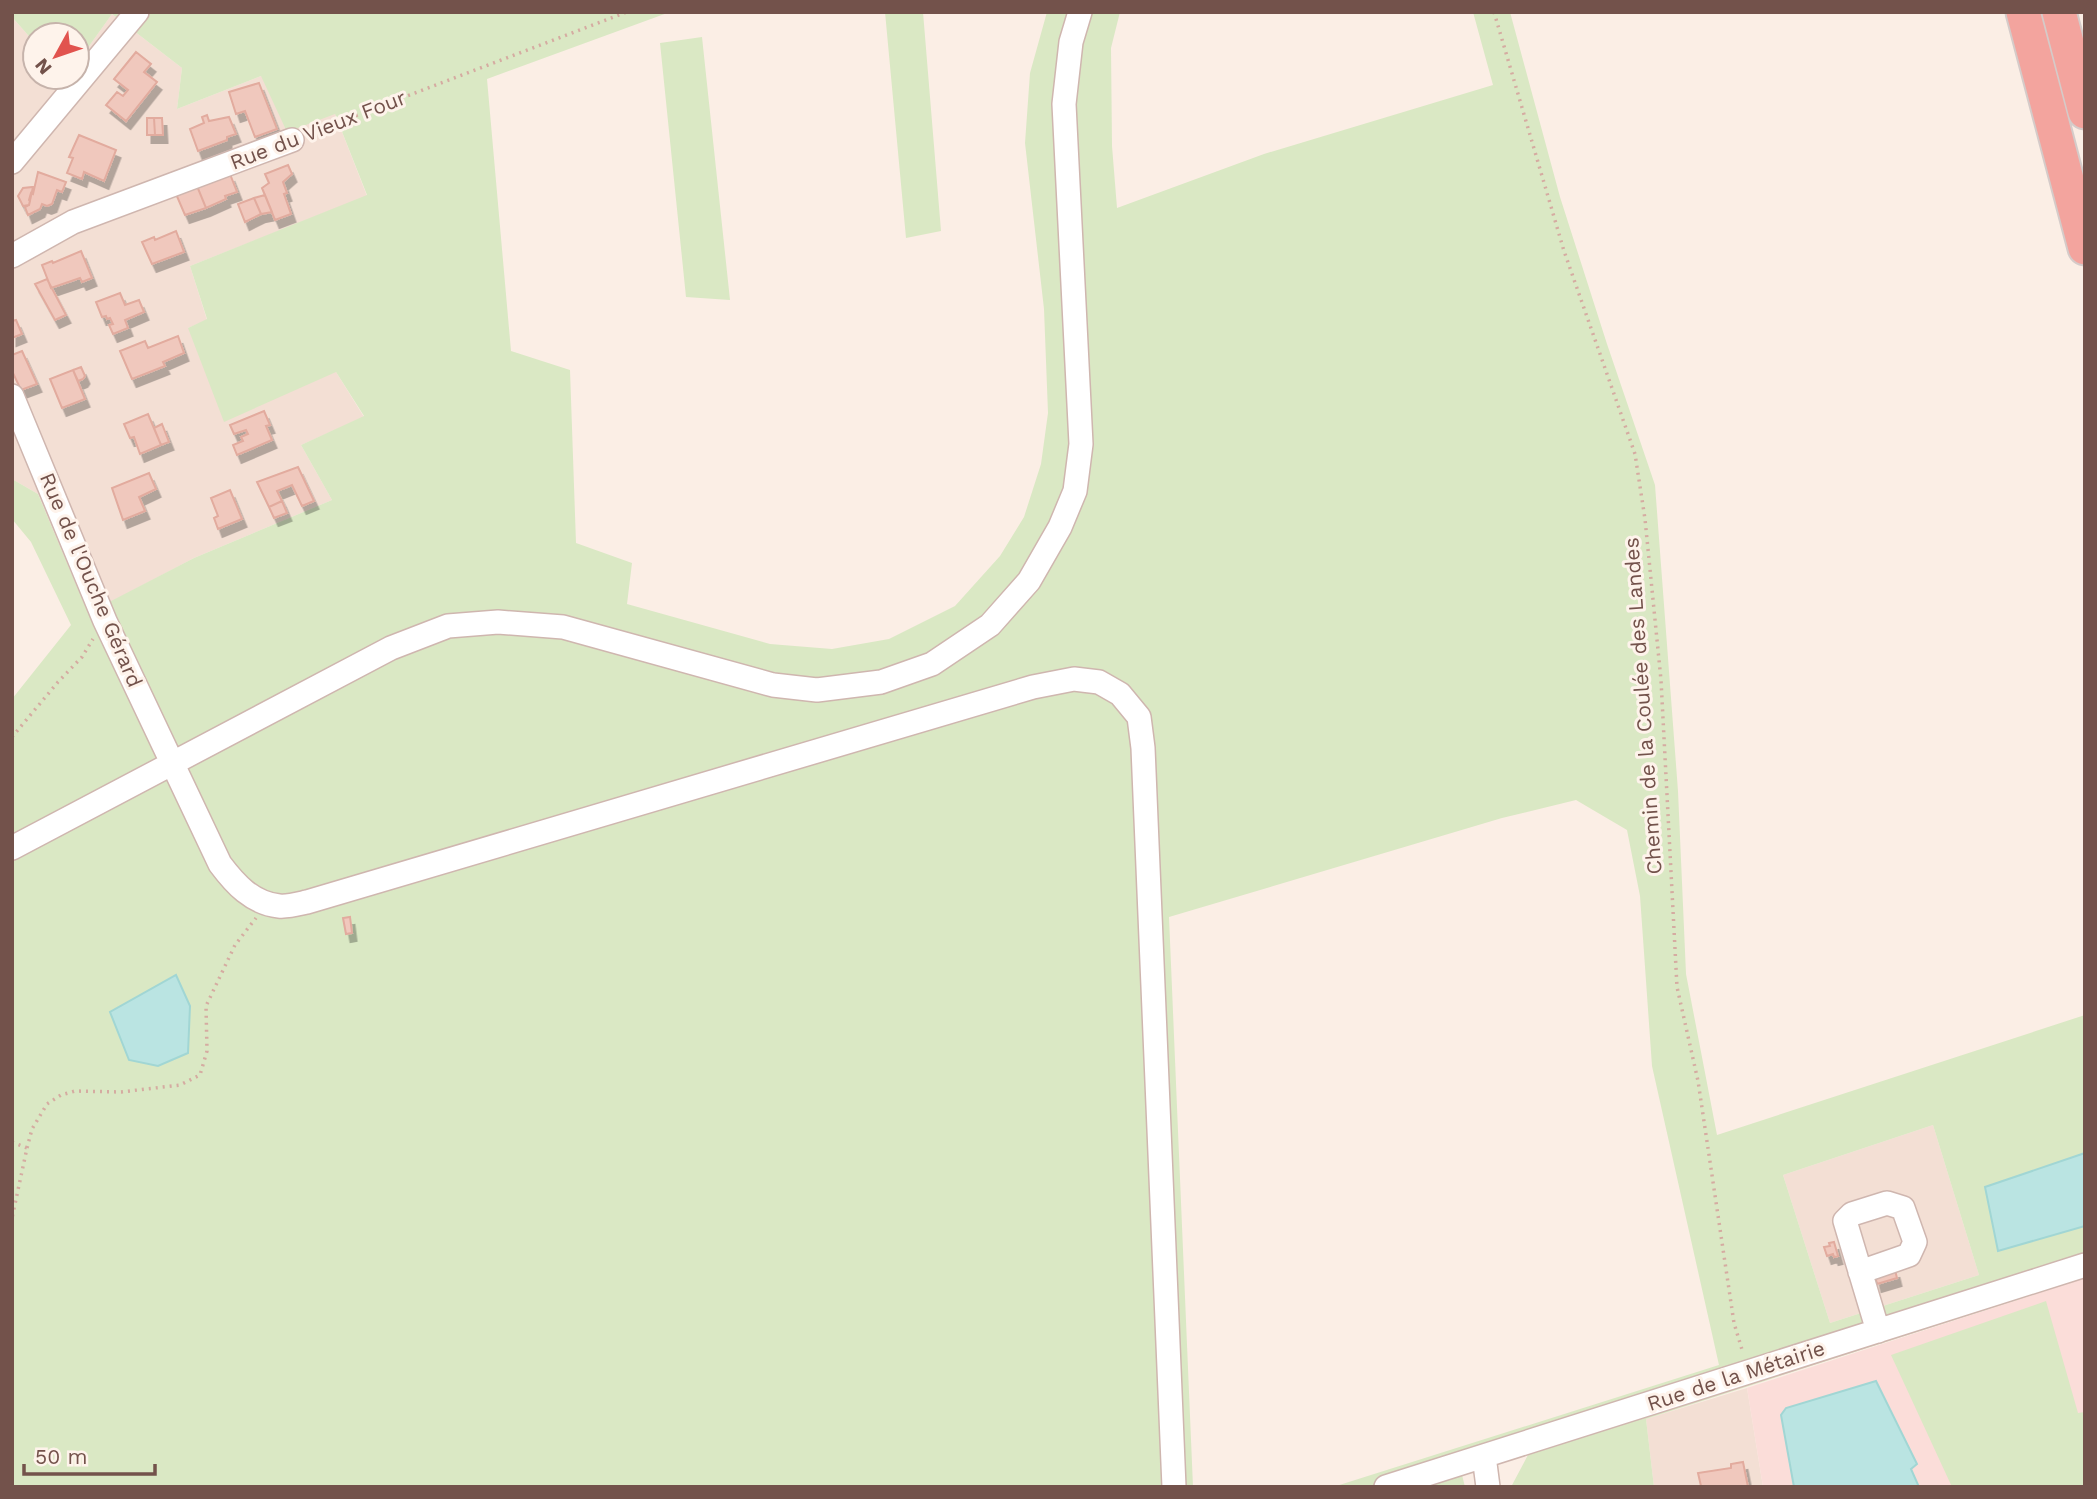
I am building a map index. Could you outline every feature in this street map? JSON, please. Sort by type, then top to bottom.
[{"type":"highway","points":[[2023,12],[2085,248]]},
{"type":"highway","points":[[2059,12],[2085,112]]},
{"type":"street","points":[[12,162],[137,12]]},
{"type":"street","points":[[12,848],[391,648],[448,626],[498,622],[563,627],[773,685],[817,690],[881,682],[932,664],[990,625],[1029,581],[1060,527],[1075,491],[1081,444],[1064,104],[1071,42],[1080,12]]},
{"type":"street","name":"Rue du Vieux Four","points":[[14,250],[73,222],[292,140]]},
{"type":"street","name":"Rue de l'Ouche Gérard","points":[[12,396],[105,621],[220,864],[237,886],[268,902]]},
{"type":"street","points":[[268,902],[279,906],[307,902],[1033,687],[1074,679],[1099,681],[1120,694],[1139,718],[1143,748],[1174,1487]]},
{"type":"street","name":"Rue de la Métairie","points":[[1387,1487],[2085,1265]]},
{"type":"street","points":[[1860,1272],[1878,1331]]},
{"type":"street","points":[[1484,1457],[1488,1487]]},
{"type":"path","name":"Rue du Vieux Four","points":[[292,140],[627,12]]},
{"type":"path","name":"Chemin de la Coulée des Landes","points":[[1494,12],[1564,251],[1635,454],[1645,519],[1661,680],[1677,987],[1698,1081],[1734,1323],[1749,1372]]},
{"type":"path","points":[[12,737],[82,657],[105,621]]},
{"type":"path","points":[[12,1218],[32,1129],[47,1104],[61,1095],[75,1091],[121,1092],[180,1084],[200,1075],[207,1051],[206,1006],[235,945],[268,902]]},
{"type":"path","points":[[12,1142],[27,1148]]},
{"type":"shaded area","points":[[112,14],[182,68],[177,109],[261,76],[335,114],[367,196],[190,266],[207,320],[188,328],[336,372],[364,417],[301,445],[332,500],[194,558],[88,614],[38,494],[12,479],[12,17],[21,27],[21,91],[91,91],[91,43]]},
{"type":"shaded area","points":[[1933,1125],[1979,1275],[1830,1323],[1783,1175]]},
{"type":"shaded area","points":[[2085,1278],[2085,1487],[1763,1487],[1747,1388]]},
{"type":"shaded area","points":[[1747,1388],[1763,1487],[1654,1487],[1646,1419]]},
{"type":"green space","points":[[12,12],[670,12],[487,79],[511,351],[570,370],[576,543],[632,563],[627,604],[770,644],[832,649],[889,639],[955,606],[1000,556],[1024,517],[1041,464],[1048,413],[1044,309],[1025,143],[1030,73],[1047,12],[1120,12],[1111,48],[1112,146],[1117,208],[1264,154],[1493,85],[1473,12],[1510,12],[1560,197],[1655,485],[1678,791],[1686,974],[1717,1135],[2085,1015],[2085,1153],[1985,1187],[1999,1251],[2085,1226],[2085,1278],[1646,1419],[1654,1487],[1511,1487],[1529,1453],[1461,1471],[1465,1487],[1333,1487],[1719,1365],[1652,1066],[1640,896],[1627,830],[1576,800],[1502,818],[1169,917],[1193,1487],[12,1487],[12,699],[71,625],[31,542],[12,519],[12,479],[38,494],[88,613],[194,558],[332,500],[301,445],[364,416],[336,372],[224,422],[188,328],[207,319],[190,266],[367,195],[335,114],[287,132],[261,76],[177,109],[182,68],[112,14],[91,43],[91,21],[21,21],[21,27],[12,17]],"holes":[[[1933,1125],[1979,1275],[1830,1323],[1783,1175]]]},
{"type":"green space","points":[[885,12],[923,12],[941,231],[906,238]]},
{"type":"green space","points":[[702,37],[730,300],[686,297],[660,43]]},
{"type":"green space","points":[[2046,1301],[2078,1413],[2085,1412],[2085,1487],[1952,1487],[1891,1355]]},
{"type":"water","points":[[176,975],[190,1006],[188,1053],[158,1066],[129,1060],[110,1012]]},
{"type":"water","points":[[2085,1153],[2085,1226],[1998,1251],[1985,1187]]},
{"type":"water","points":[[1876,1381],[1917,1464],[1911,1469],[1919,1487],[1794,1487],[1781,1415],[1786,1408]]},
{"type":"building","points":[[136,52],[151,64],[144,72],[157,82],[126,121],[106,105],[117,92],[123,96],[128,90],[114,79]]},
{"type":"building","points":[[259,83],[277,129],[255,137],[245,111],[236,114],[229,92]]},
{"type":"building","points":[[207,115],[209,121],[229,117],[236,134],[198,151],[190,129],[204,123],[202,117]]},
{"type":"building","points":[[147,118],[154,118],[155,135],[147,135]]},
{"type":"building","points":[[154,118],[162,118],[163,135],[155,135]]},
{"type":"building","points":[[79,135],[116,150],[104,181],[84,172],[82,179],[67,173],[73,158],[69,157]]},
{"type":"building","points":[[288,165],[292,174],[283,182],[291,214],[275,220],[262,188],[269,183],[265,174]]},
{"type":"building","points":[[38,172],[66,182],[62,192],[57,190],[52,204],[42,204],[40,209],[28,215],[25,207],[29,205]]},
{"type":"building","points":[[230,174],[237,192],[206,208],[197,186]]},
{"type":"building","points":[[197,186],[206,208],[185,215],[176,194]]},
{"type":"building","points":[[33,187],[29,205],[23,206],[18,196],[23,188]]},
{"type":"building","points":[[265,195],[272,212],[261,214],[254,198]]},
{"type":"building","points":[[254,198],[261,214],[245,222],[238,204]]},
{"type":"building","points":[[176,231],[184,252],[152,264],[142,242]]},
{"type":"building","points":[[81,251],[92,278],[82,282],[80,278],[51,288],[42,265]]},
{"type":"building","points":[[47,279],[66,315],[55,320],[35,284]]},
{"type":"building","points":[[120,293],[125,305],[139,300],[144,312],[125,320],[128,328],[113,334],[109,325],[113,324],[110,318],[102,317],[96,302]]},
{"type":"building","points":[[16,320],[22,334],[12,338],[12,321]]},
{"type":"building","points":[[178,336],[184,353],[163,362],[165,366],[132,379],[120,351],[145,341],[148,348]]},
{"type":"building","points":[[22,351],[37,384],[21,390],[12,371],[12,355]]},
{"type":"building","points":[[81,367],[85,376],[78,381],[73,370]]},
{"type":"building","points":[[73,370],[85,399],[62,408],[50,379]]},
{"type":"building","points":[[264,411],[272,440],[237,455],[233,445],[243,441],[241,437],[248,434],[246,430],[234,434],[230,425]]},
{"type":"building","points":[[148,414],[161,445],[140,454],[134,437],[130,438],[124,424]]},
{"type":"building","points":[[162,424],[169,442],[161,445],[154,428]]},
{"type":"building","points":[[298,467],[314,501],[302,506],[292,485],[277,491],[282,501],[269,507],[257,482]]},
{"type":"building","points":[[149,473],[156,489],[139,497],[145,511],[123,520],[112,488]]},
{"type":"building","points":[[230,490],[242,519],[218,529],[214,518],[218,516],[211,498]]},
{"type":"building","points":[[282,501],[287,513],[274,518],[269,507]]},
{"type":"building","points":[[350,917],[352,933],[346,934],[343,918]]},
{"type":"building","points":[[1834,1242],[1838,1256],[1827,1256],[1824,1247]]},
{"type":"building","points":[[1895,1270],[1897,1278],[1877,1284],[1875,1276]]},
{"type":"building","points":[[1743,1462],[1748,1487],[1701,1486],[1698,1473],[1731,1468],[1731,1464]]}]
